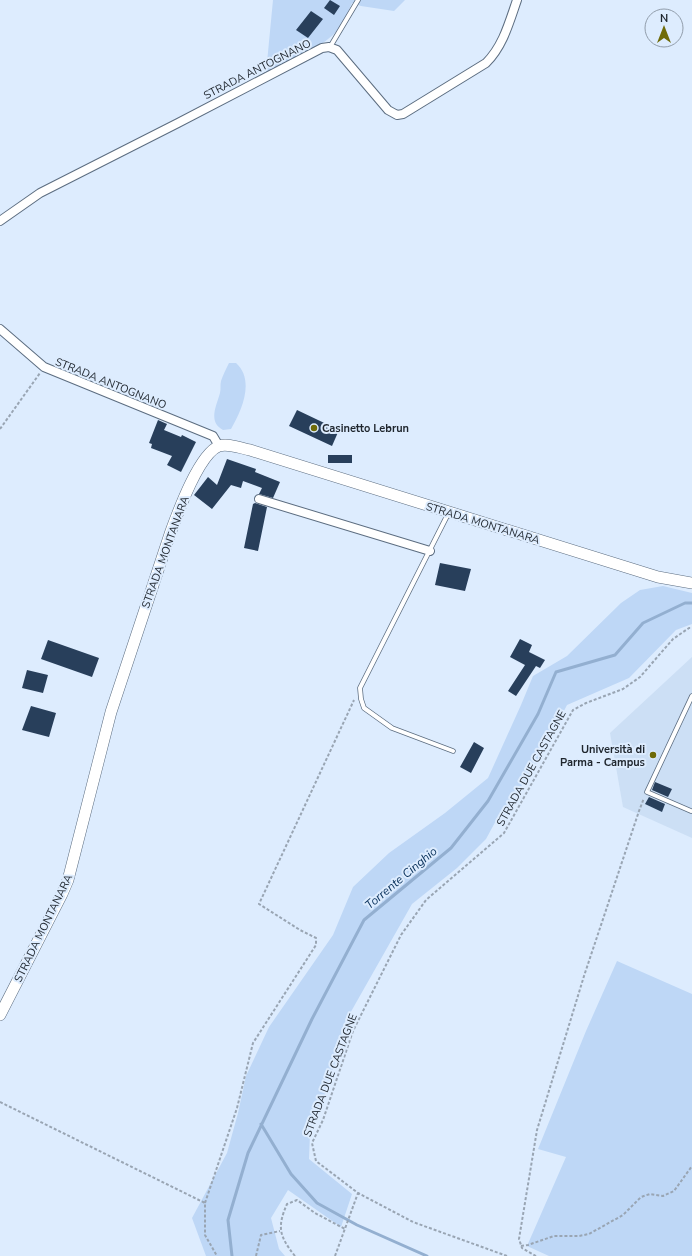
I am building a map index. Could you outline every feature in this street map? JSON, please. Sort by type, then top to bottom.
[{"type":"main road","name":"STRADA MONTANARA","points":[[0,1015],[68,880],[111,712],[171,531],[180,506],[196,473],[206,458],[219,446],[233,446],[250,450],[658,577],[692,583]]},
{"type":"street","name":"STRADA ANTOGNANO","points":[[0,221],[40,193],[322,48],[329,47],[337,50],[388,110],[397,115],[403,114],[486,63],[495,54],[504,38],[517,0]]},
{"type":"street","name":"STRADA ANTOGNANO","points":[[0,329],[44,367],[213,436],[219,446]]},
{"type":"street","points":[[259,499],[430,551]]},
{"type":"lane","points":[[329,47],[358,0]]},
{"type":"lane","points":[[449,512],[360,688],[364,708],[392,728],[453,751]]},
{"type":"lane","points":[[691,811],[647,792],[692,696]]},
{"type":"path","points":[[0,428],[44,367]]},
{"type":"path","name":"STRADA DUE CASTAGNE","points":[[507,1256],[413,1222],[358,1193],[316,1161],[312,1143],[323,1120],[353,1030],[401,935],[426,900],[504,833],[573,710],[586,703],[623,689],[640,677],[674,639],[689,628],[692,628]]},
{"type":"path","points":[[218,1256],[205,1235],[205,1203],[237,1108],[253,1043],[316,944],[316,938],[300,930],[259,904],[360,688]]},
{"type":"path","points":[[536,1256],[526,1252],[521,1246],[519,1239],[537,1130],[584,976],[641,806]]},
{"type":"path","points":[[0,1102],[205,1203]]},
{"type":"path","points":[[521,1246],[528,1246],[554,1236],[579,1236],[589,1234],[623,1215],[641,1197],[650,1194],[663,1196],[674,1191],[692,1166]]},
{"type":"path","points":[[335,1256],[358,1193]]},
{"type":"path","points":[[295,1256],[280,1230],[281,1218],[287,1204],[296,1200],[315,1213],[345,1229]]},
{"type":"path","points":[[256,1256],[261,1235],[280,1230]]},
{"type":"shaded area","points":[[273,0],[405,0],[394,11],[361,6],[352,3],[342,24],[326,41],[266,73]]},
{"type":"shaded area","points":[[229,363],[236,363],[242,370],[246,386],[245,395],[239,413],[231,429],[223,430],[218,427],[214,414],[220,393],[221,381]]},
{"type":"shaded area","points":[[663,586],[692,593],[692,624],[676,630],[629,678],[567,705],[533,771],[499,815],[486,839],[457,868],[412,904],[344,1024],[334,1066],[319,1114],[310,1134],[309,1159],[352,1194],[341,1227],[288,1190],[271,1218],[279,1249],[285,1256],[206,1256],[192,1218],[227,1153],[246,1076],[269,1027],[333,935],[353,887],[389,853],[445,813],[488,778],[533,676],[567,656],[621,603],[640,590]]},
{"type":"shaded area","name":"Università di Parma - Campus","points":[[692,657],[692,838],[623,807],[610,733]]},
{"type":"shaded area","points":[[617,961],[692,994],[692,1256],[549,1256],[527,1246],[566,1157],[538,1149],[586,1031]]},
{"type":"building","points":[[330,0],[340,6],[334,15],[324,8]]},
{"type":"building","points":[[311,11],[323,19],[308,38],[296,30]]},
{"type":"building","name":"Casinetto Lebrun","points":[[297,410],[339,430],[332,446],[289,426]]},
{"type":"building","points":[[158,420],[167,424],[164,430],[181,437],[182,435],[196,442],[181,472],[167,465],[172,456],[151,448],[152,444],[149,443]]},
{"type":"building","points":[[328,455],[352,455],[352,463],[328,463]]},
{"type":"building","points":[[227,459],[256,469],[255,472],[280,482],[273,498],[259,494],[262,488],[243,481],[241,488],[231,485],[212,509],[194,495],[208,477],[217,485]]},
{"type":"building","points":[[255,503],[267,507],[258,551],[244,548],[253,504]]},
{"type":"building","points":[[440,563],[471,569],[465,591],[435,585]]},
{"type":"building","points":[[520,639],[532,645],[529,652],[545,660],[540,668],[536,666],[516,696],[508,691],[525,665],[510,657]]},
{"type":"building","points":[[48,640],[99,658],[92,677],[41,659]]},
{"type":"building","points":[[27,670],[48,675],[43,693],[22,688]]},
{"type":"building","points":[[31,706],[56,713],[49,737],[22,730]]},
{"type":"building","points":[[474,742],[484,748],[471,773],[460,767]]},
{"type":"building","points":[[655,782],[672,789],[668,797],[652,790]]},
{"type":"building","points":[[649,797],[665,804],[662,812],[645,804]]},
{"type":"waterway","name":"Torrente Cinghio","points":[[232,1256],[228,1220],[248,1153],[312,1019],[364,920],[451,848],[488,801],[538,714],[556,672],[615,655],[643,623],[685,603],[692,603]]},
{"type":"waterway","points":[[261,1124],[291,1174],[317,1203],[357,1225],[427,1256]]},
{"type":"place","name":"Casinetto Lebrun","points":[[314,428]]},
{"type":"place","name":"Università di Parma - Campus","points":[[653,755]]}]
